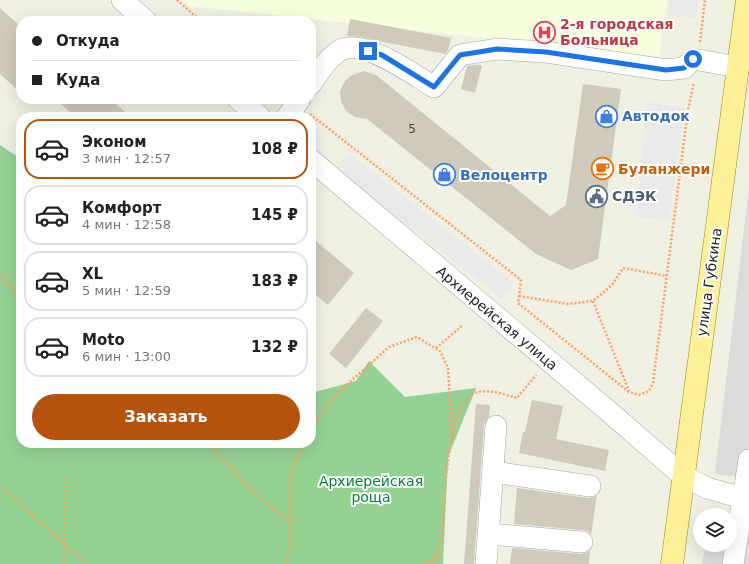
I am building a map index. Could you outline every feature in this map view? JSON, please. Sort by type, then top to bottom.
[{"type":"main road","name":"улица Губкина","points":[[672,564],[747,0]]},
{"type":"street","points":[[122,0],[140,16]]},
{"type":"street","points":[[316,77],[328,60],[340,50],[355,47],[382,55],[434,87],[460,55],[497,49],[546,52],[666,70],[684,68],[693,59],[738,67]]},
{"type":"street","points":[[244,104],[254,112]]},
{"type":"street","name":"Архиерейская улица","points":[[316,164],[683,476],[707,488],[746,500]]},
{"type":"street","points":[[486,564],[496,426]]},
{"type":"street","points":[[733,564],[746,500],[749,460]]},
{"type":"street","points":[[493,472],[590,486]]},
{"type":"street","points":[[489,534],[582,542]]},
{"type":"path","points":[[177,0],[195,16]]},
{"type":"path","points":[[316,123],[521,280],[518,303],[629,392],[639,395],[649,391],[652,382],[688,110],[698,60],[706,0]]},
{"type":"path","points":[[519,296],[568,304],[593,301],[612,285],[623,268],[667,276]]},
{"type":"path","points":[[0,274],[16,295]]},
{"type":"path","points":[[593,301],[629,392]]},
{"type":"path","points":[[436,348],[463,325]]},
{"type":"path","points":[[316,424],[324,410],[341,390],[389,347],[417,337],[440,351],[448,368],[452,438]]},
{"type":"path","points":[[434,564],[439,552],[442,536],[445,477],[452,438],[463,403],[476,392],[489,391],[517,398],[537,374]]},
{"type":"path","points":[[212,448],[261,500],[290,520]]},
{"type":"path","points":[[286,564],[291,545],[290,520],[292,470],[303,448]]},
{"type":"path","points":[[64,564],[66,546],[67,477]]},
{"type":"path","points":[[0,486],[87,564]]},
{"type":"path","points":[[426,564],[439,552]]},
{"type":"shaded area","name":"2-я городская Больница","points":[[183,0],[667,0],[659,57],[316,20],[316,16],[281,16],[189,6]]},
{"type":"shaded area","points":[[670,0],[698,0],[696,18],[668,15]]},
{"type":"shaded area","points":[[647,102],[685,108],[669,219],[636,217]]},
{"type":"shaded area","points":[[349,153],[514,283],[502,299],[336,169]]},
{"type":"shaded area","points":[[749,187],[749,478],[715,474]]},
{"type":"shaded area","points":[[749,520],[749,564],[702,564],[705,552],[737,552],[737,536]]},
{"type":"green space","name":"Архиерейская роща","points":[[0,145],[16,156],[16,448],[316,448],[316,392],[356,381],[369,361],[405,397],[476,388],[448,457],[443,564],[0,564]]},
{"type":"building","points":[[0,8],[16,22],[16,88],[0,74]]},
{"type":"building","points":[[350,19],[451,38],[448,50],[445,54],[361,37],[347,36]]},
{"type":"building","points":[[467,66],[482,66],[475,93],[461,89]]},
{"type":"building","points":[[364,71],[376,75],[550,216],[566,205],[583,84],[621,89],[598,259],[571,270],[536,254],[367,119],[355,117],[346,111],[341,101],[340,91],[345,81],[352,75]]},
{"type":"building","points":[[61,104],[116,104],[125,112],[70,112]]},
{"type":"building","points":[[316,241],[354,273],[328,305],[316,295]]},
{"type":"building","points":[[366,308],[383,321],[346,368],[329,354]]},
{"type":"building","points":[[532,400],[563,406],[556,439],[609,450],[605,471],[519,453]]},
{"type":"building","points":[[476,404],[490,405],[489,417],[484,425],[474,564],[464,564]]},
{"type":"building","points":[[517,488],[588,498],[597,495],[591,535],[589,532],[583,530],[514,524]]},
{"type":"building","points":[[512,548],[581,554],[587,553],[590,550],[589,564],[510,564]]},
{"type":"place","name":"2-я городская Больница","points":[[544,32]]},
{"type":"place","name":"Автодок","points":[[607,116]]},
{"type":"place","name":"Буланжери","points":[[602,169]]},
{"type":"place","name":"Велоцентр","points":[[444,175]]},
{"type":"place","name":"СДЭК","points":[[596,196]]},
{"type":"route","points":[[368,51],[382,55],[434,87],[460,55],[497,49],[546,52],[666,70],[684,68],[693,59]]}]
